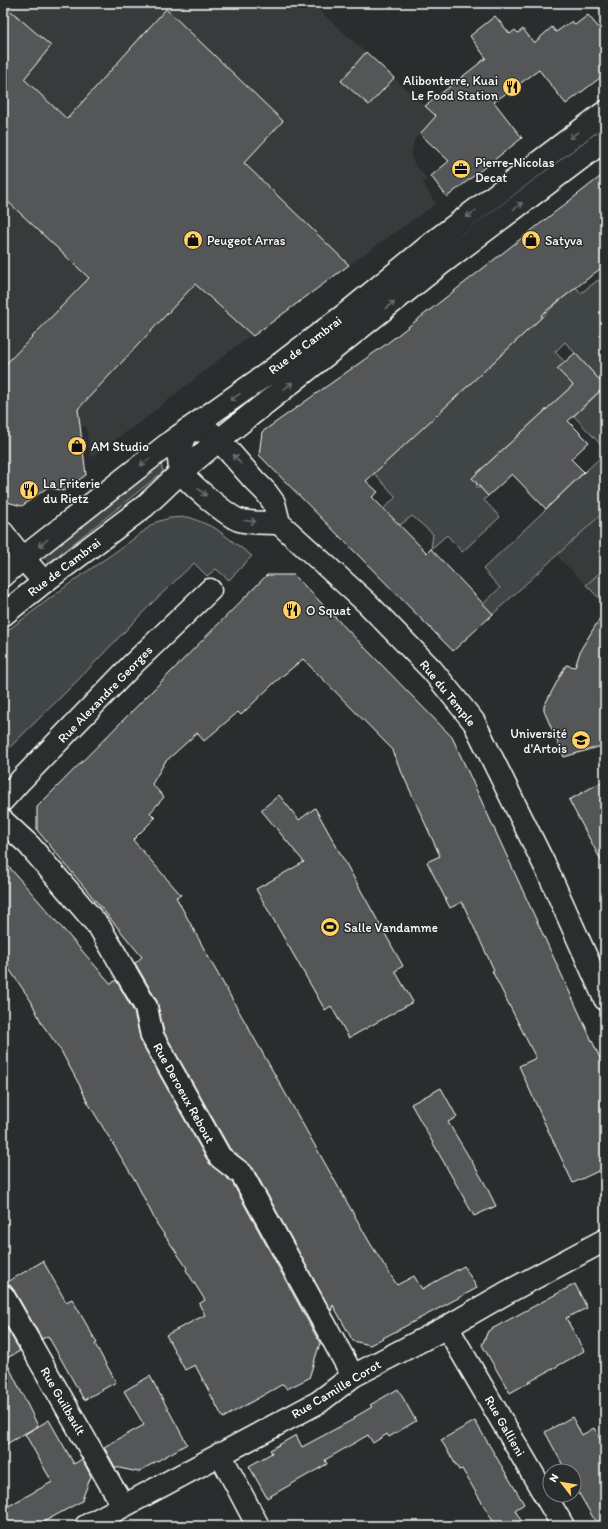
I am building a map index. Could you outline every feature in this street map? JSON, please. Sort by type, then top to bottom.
[{"type":"street","name":"Rue de Cambrai","points":[[3,576],[23,558],[187,430],[262,378],[347,313],[436,240],[605,112]]},
{"type":"street","name":"Rue de Cambrai","points":[[3,615],[44,582],[145,506],[181,472],[219,440],[442,263],[605,140]]},
{"type":"street","points":[[187,430],[209,431],[219,440],[266,492],[274,503],[279,523],[239,520],[223,511],[181,472],[179,450],[187,430]]},
{"type":"street","name":"Rue du Temple","points":[[279,523],[367,603],[432,670],[474,722],[549,874],[605,998]]},
{"type":"street","points":[[3,532],[44,582]]},
{"type":"street","name":"Rue Alexandre Georges","points":[[3,800],[132,665],[210,590]]},
{"type":"street","name":"Rue Deroeux Rebout","points":[[3,821],[28,845],[100,928],[146,1007],[152,1036],[220,1157],[242,1174],[354,1376]]},
{"type":"street","name":"Rue Camille Corot","points":[[86,1526],[319,1402],[354,1376],[447,1327],[506,1293],[605,1240]]},
{"type":"street","name":"Rue Guilbault","points":[[3,1296],[124,1506]]},
{"type":"street","name":"Rue Gallieni","points":[[447,1327],[563,1526]]},
{"type":"street","points":[[220,1454],[258,1526]]},
{"type":"shaded area","name":"Peugeot Arras","points":[[3,3],[311,3],[436,116],[414,140],[411,156],[415,165],[427,179],[423,183],[436,204],[349,265],[253,336],[245,339],[143,420],[90,458],[86,426],[80,427],[3,421]]},
{"type":"shaded area","points":[[598,280],[605,289],[605,386],[565,342],[555,352],[565,362],[558,369],[573,385],[475,475],[477,488],[481,488],[488,496],[484,500],[500,517],[462,552],[447,535],[431,549],[433,534],[412,516],[400,525],[380,512],[396,497],[374,473],[556,304],[576,287],[581,293]]},
{"type":"shaded area","points":[[605,387],[605,449],[574,416]]},
{"type":"shaded area","points":[[605,453],[605,511],[493,614],[483,604],[500,588],[483,569]]},
{"type":"shaded area","points":[[161,464],[163,472],[50,562],[43,558],[45,551],[153,467]]},
{"type":"shaded area","points":[[605,511],[605,604],[557,556]]},
{"type":"shaded area","points":[[189,517],[215,528],[252,556],[229,580],[216,569],[207,576],[194,563],[151,604],[77,681],[3,754],[3,634],[73,581],[156,522],[170,518]]},
{"type":"shaded area","points":[[605,568],[605,604],[586,585]]},
{"type":"building","points":[[3,4],[51,46],[24,79],[67,119],[166,9],[283,121],[244,163],[349,265],[253,336],[195,284],[78,409],[86,475],[63,491],[48,487],[22,506],[3,501],[3,367],[89,278],[3,197]]},
{"type":"building","points":[[588,15],[605,35],[605,74],[566,104],[539,70],[494,102],[522,138],[447,197],[431,176],[449,161],[420,134],[436,116],[425,106],[486,58],[470,36],[495,16],[510,34],[515,30],[518,33],[523,29],[534,43],[552,27],[556,32],[572,21],[575,25]]},
{"type":"building","points":[[366,52],[394,78],[369,105],[341,81]]},
{"type":"building","points":[[605,173],[605,265],[541,315],[542,317],[366,481],[378,492],[372,497],[427,553],[431,549],[493,614],[453,651],[259,455],[262,432],[385,345]]},
{"type":"building","points":[[575,353],[605,386],[568,421],[589,442],[571,459],[584,472],[546,509],[512,474],[488,496],[472,478],[573,385],[557,369]]},
{"type":"building","points":[[267,575],[294,575],[452,737],[605,1069],[605,1168],[573,1183],[519,1066],[536,1058],[492,971],[494,970],[462,902],[450,908],[427,862],[440,856],[392,751],[393,750],[303,659],[274,683],[241,715],[238,712],[204,741],[197,733],[165,762],[152,784],[164,797],[150,813],[155,818],[133,840],[181,895],[176,897],[210,960],[370,1243],[397,1285],[414,1276],[422,1289],[464,1266],[477,1288],[370,1345],[353,1341],[333,1305],[331,1311],[253,1168],[230,1149],[164,1032],[157,1001],[135,963],[142,957],[37,830],[37,807]]},
{"type":"building","name":"Université d'Artois","points":[[605,610],[605,745],[564,757],[544,711],[544,706],[566,665],[575,667],[581,649]]},
{"type":"building","points":[[605,780],[605,868],[569,800]]},
{"type":"building","name":"Salle Vandamme","points":[[279,795],[299,820],[315,808],[403,966],[395,971],[413,1002],[349,1038],[331,1006],[325,1010],[256,889],[304,862],[261,810]]},
{"type":"building","points":[[3,860],[111,984],[116,980],[134,1012],[141,1042],[209,1163],[232,1182],[320,1343],[309,1378],[287,1389],[283,1384],[223,1418],[195,1365],[185,1370],[166,1335],[205,1315],[199,1304],[205,1300],[186,1270],[187,1268],[157,1224],[136,1182],[87,1101],[60,1049],[42,1024],[31,1001],[3,960]]},
{"type":"building","points":[[441,1088],[457,1117],[448,1122],[484,1182],[496,1206],[474,1216],[411,1104]]},
{"type":"building","points":[[43,1261],[66,1302],[72,1299],[97,1343],[95,1344],[116,1382],[84,1400],[48,1336],[42,1339],[14,1290],[10,1285],[4,1284]]},
{"type":"building","points":[[575,1284],[587,1308],[566,1318],[584,1351],[510,1393],[482,1345],[488,1331]]},
{"type":"building","points":[[3,1321],[20,1351],[5,1359],[38,1426],[3,1446]]},
{"type":"building","points":[[150,1376],[187,1444],[138,1472],[115,1467],[104,1447],[144,1425],[124,1391]]},
{"type":"building","points":[[398,1389],[416,1421],[389,1437],[387,1434],[373,1443],[368,1435],[325,1460],[327,1464],[267,1498],[249,1466],[272,1453],[270,1450],[296,1435],[302,1447],[354,1419],[353,1418],[372,1407],[370,1405]]},
{"type":"building","points":[[572,1417],[582,1435],[594,1428],[605,1448],[605,1526],[598,1526],[582,1499],[582,1463],[562,1463],[545,1432]]},
{"type":"building","points":[[49,1420],[74,1464],[82,1459],[91,1476],[82,1501],[36,1526],[3,1526],[3,1509],[52,1482],[25,1434]]},
{"type":"building","points":[[475,1421],[524,1504],[515,1510],[524,1526],[496,1526],[462,1469],[459,1470],[441,1440]]},
{"type":"place","name":"Alibonterre, Kuai Le Food Station","points":[[512,87]]},
{"type":"place","name":"Pierre-Nicolas Decat","points":[[461,169]]},
{"type":"place","name":"Peugeot Arras","points":[[193,240]]},
{"type":"place","name":"Satyva","points":[[531,240]]},
{"type":"place","name":"AM Studio","points":[[77,446]]},
{"type":"place","name":"La Friterie du Rietz","points":[[29,490]]},
{"type":"place","name":"O Squat","points":[[292,610]]},
{"type":"place","name":"Université d'Artois","points":[[581,740]]},
{"type":"place","name":"Salle Vandamme","points":[[330,927]]}]
